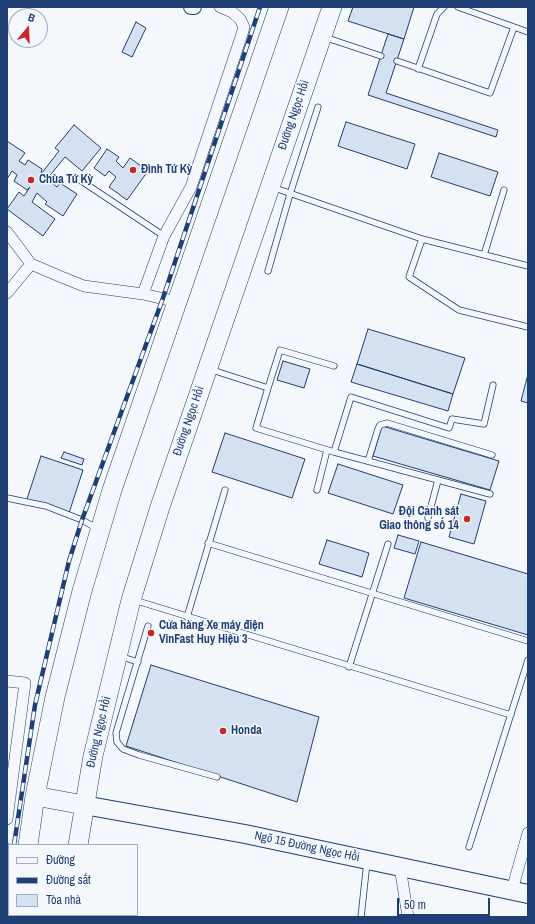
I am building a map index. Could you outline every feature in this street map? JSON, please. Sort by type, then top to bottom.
[{"type":"highway","points":[[28,844],[35,796],[55,697],[82,591],[100,531],[177,302],[279,7]]},
{"type":"highway","name":"Đường Ngọc Hồi","points":[[78,844],[93,756],[131,600],[160,507],[207,368],[332,7]]},
{"type":"highway","points":[[35,796],[84,805]]},
{"type":"main road","name":"Ngõ 15 Đường Ngọc Hồi","points":[[84,805],[245,834],[520,892]]},
{"type":"street","points":[[143,294],[164,236],[191,187],[244,27],[240,19],[232,12],[220,7]]},
{"type":"street","points":[[7,232],[31,264],[84,286],[143,294],[177,302]]},
{"type":"street","points":[[7,293],[31,264]]},
{"type":"street","points":[[7,681],[25,683],[7,820]]},
{"type":"street","points":[[520,892],[528,833]]},
{"type":"street","points":[[400,866],[408,917]]},
{"type":"lane","points":[[418,69],[437,14],[444,7]]},
{"type":"lane","points":[[458,7],[528,32]]},
{"type":"lane","points":[[396,61],[490,93],[514,27]]},
{"type":"lane","points":[[322,36],[381,56]]},
{"type":"lane","points":[[268,271],[290,194],[318,108]]},
{"type":"lane","points":[[80,180],[164,236]]},
{"type":"lane","points":[[270,186],[422,239],[528,266]]},
{"type":"lane","points":[[484,255],[504,190]]},
{"type":"lane","points":[[422,239],[409,277],[459,310],[528,327]]},
{"type":"lane","points":[[334,366],[280,350],[256,428],[334,452],[490,494]]},
{"type":"lane","points":[[207,368],[268,388]]},
{"type":"lane","points":[[334,452],[351,397],[449,428],[452,419],[484,424],[493,385]]},
{"type":"lane","points":[[368,461],[378,429],[380,425],[387,423],[492,455]]},
{"type":"lane","points":[[317,490],[327,450]]},
{"type":"lane","points":[[428,518],[438,480]]},
{"type":"lane","points":[[187,617],[225,490]]},
{"type":"lane","points":[[7,498],[46,506],[82,520],[100,531]]},
{"type":"lane","points":[[208,543],[528,641]]},
{"type":"lane","points":[[349,667],[388,544]]},
{"type":"lane","points":[[131,600],[511,715]]},
{"type":"lane","points":[[148,626],[116,733],[117,742],[123,749],[139,755],[217,777]]},
{"type":"lane","points":[[117,655],[138,662]]},
{"type":"lane","points":[[469,847],[528,660]]},
{"type":"lane","points":[[361,917],[368,860]]},
{"type":"building","points":[[353,7],[414,7],[404,39],[348,21]]},
{"type":"building","points":[[136,22],[146,28],[132,57],[122,52]]},
{"type":"building","points":[[388,34],[404,39],[386,93],[498,130],[496,137],[368,95]]},
{"type":"building","points":[[346,122],[415,144],[407,169],[338,146]]},
{"type":"building","name":"Chùa Tứ Kỳ","points":[[74,125],[101,148],[82,171],[65,157],[47,179],[57,187],[60,183],[77,194],[63,216],[45,204],[47,202],[37,193],[32,202],[55,219],[43,236],[7,209],[19,192],[24,196],[30,187],[27,190],[14,181],[17,175],[12,171],[7,179],[7,141],[25,153],[19,161],[25,165],[28,160],[42,169],[41,174],[59,151],[55,148]]},
{"type":"building","points":[[107,149],[119,157],[116,161],[123,168],[130,158],[148,171],[127,200],[109,187],[116,177],[109,171],[105,176],[94,168]]},
{"type":"building","points":[[439,153],[498,172],[490,196],[431,177]]},
{"type":"building","points":[[368,329],[465,358],[453,394],[357,364]]},
{"type":"building","points":[[283,361],[310,369],[304,388],[277,380]]},
{"type":"building","points":[[357,364],[453,394],[448,411],[351,382]]},
{"type":"building","points":[[528,374],[528,403],[521,401]]},
{"type":"building","points":[[382,426],[499,461],[490,490],[373,456]]},
{"type":"building","points":[[225,433],[305,459],[292,498],[212,472]]},
{"type":"building","points":[[64,452],[84,459],[82,465],[61,458]]},
{"type":"building","points":[[41,456],[83,470],[69,513],[27,499]]},
{"type":"building","points":[[338,464],[403,485],[393,514],[328,493]]},
{"type":"building","name":"Đội Cảnh sát Giao thông số 14","points":[[461,494],[486,501],[474,544],[449,537]]},
{"type":"building","points":[[398,535],[419,541],[415,554],[394,548]]},
{"type":"building","points":[[327,540],[369,553],[362,577],[319,564]]},
{"type":"building","points":[[421,542],[528,574],[528,635],[404,598]]},
{"type":"building","name":"Honda","points":[[151,665],[319,717],[297,802],[126,746]]},
{"type":"railway","points":[[14,844],[35,705],[69,561],[82,520],[163,298],[260,7]]},
{"type":"railway","points":[[7,892],[8,885]]},
{"type":"place","name":"Đình Tứ Kỳ","points":[[133,170]]},
{"type":"place","name":"Chùa Tứ Kỳ","points":[[31,180]]},
{"type":"place","name":"Đội Cảnh sát Giao thông số 14","points":[[467,519]]},
{"type":"place","name":"Cửa hàng Xe máy điện VinFast Huy Hiệu 3","points":[[151,633]]},
{"type":"place","name":"Honda","points":[[223,731]]}]
